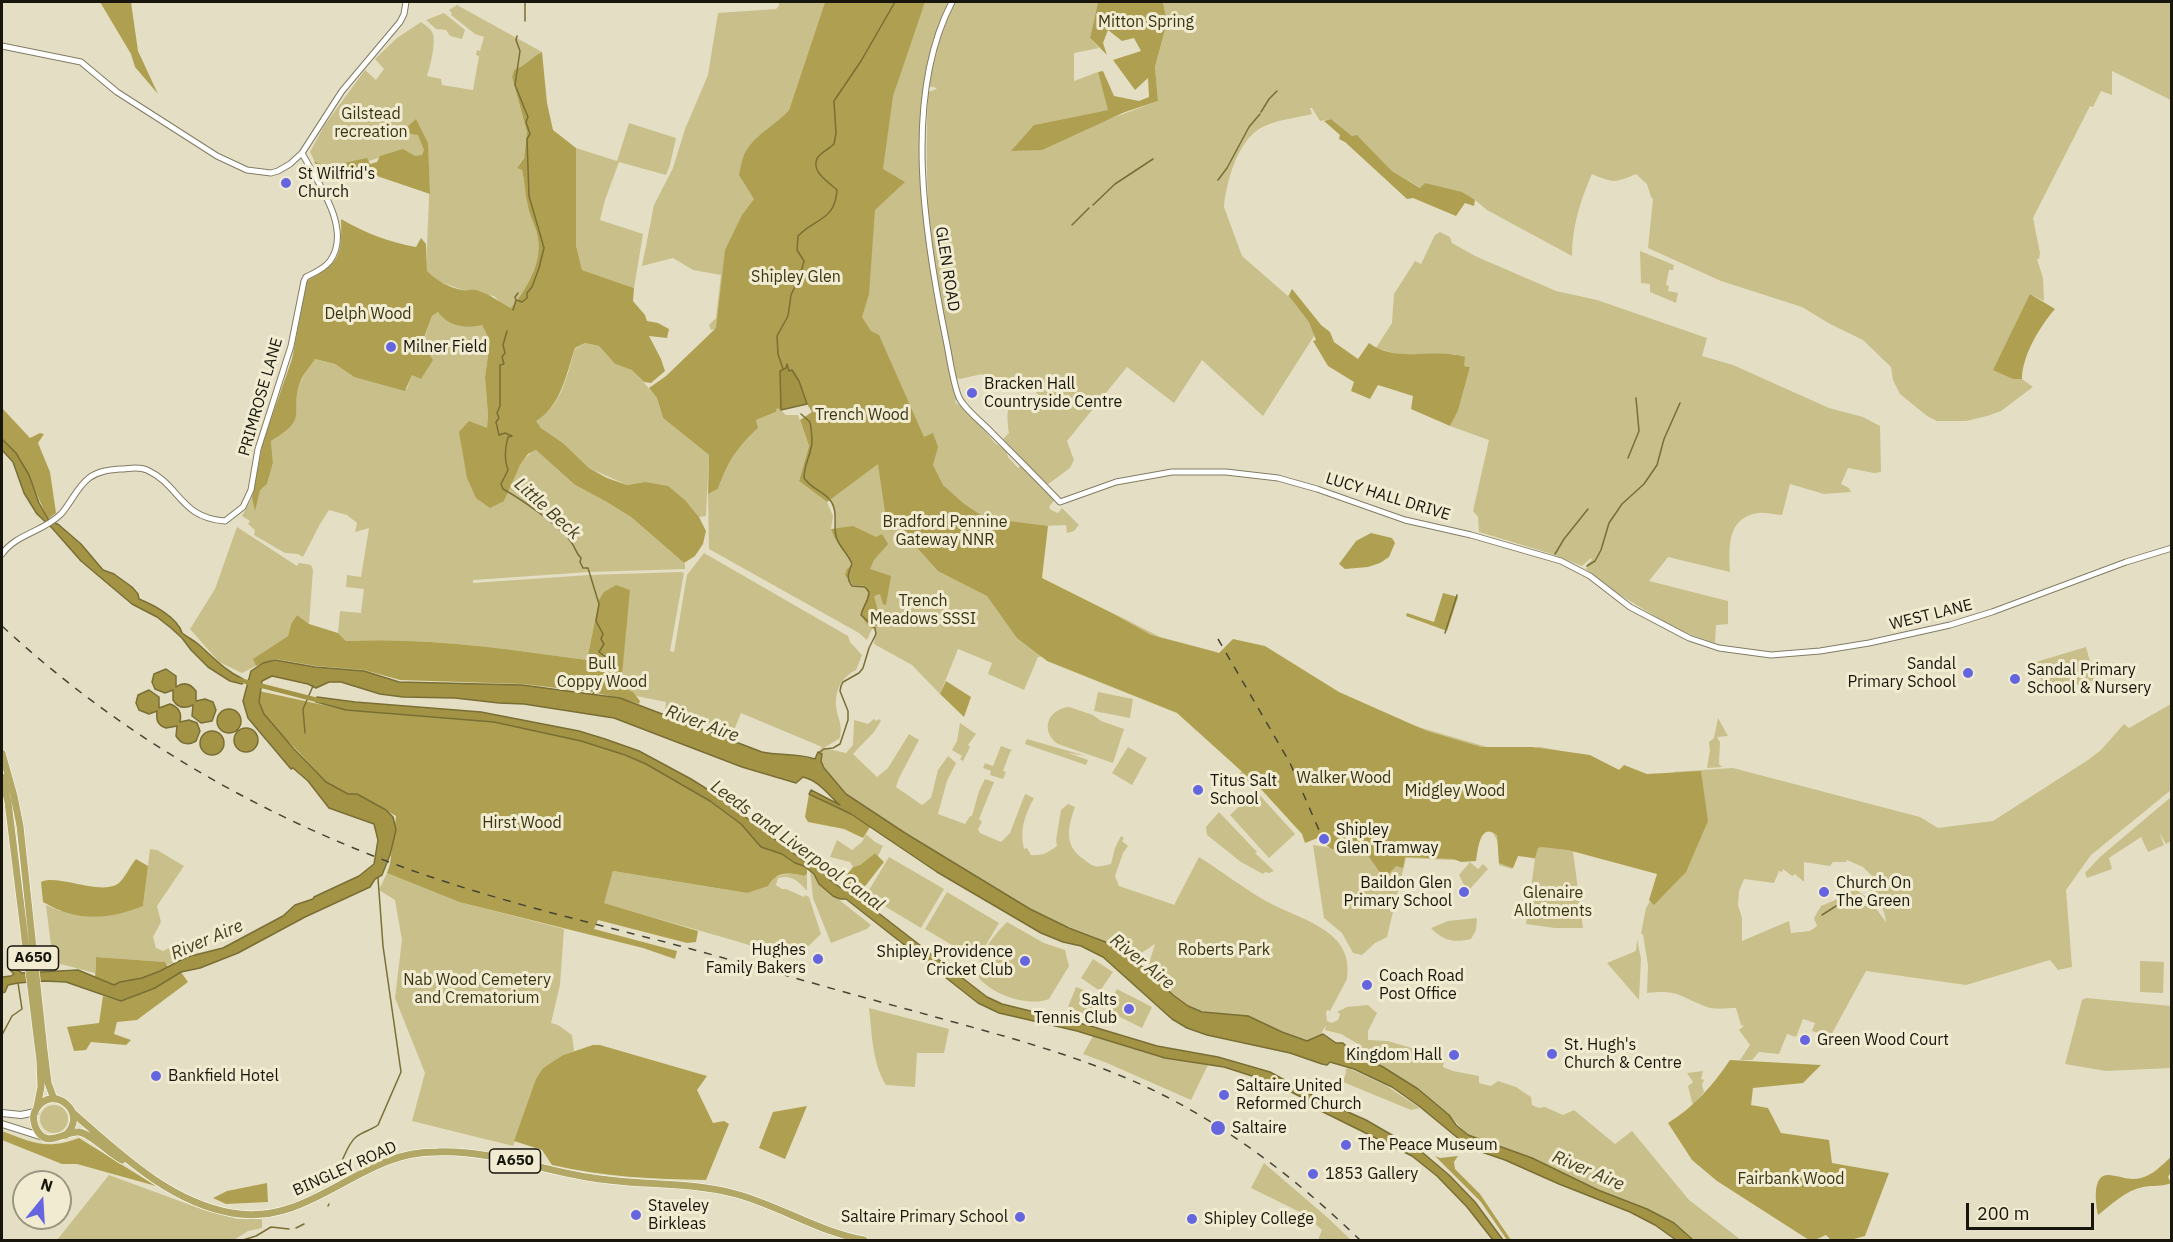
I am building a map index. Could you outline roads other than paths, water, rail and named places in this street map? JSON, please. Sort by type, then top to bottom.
[{"type":"highway","name":"A650","points":[[2,753],[18,816],[20,866]]},
{"type":"highway","name":"A650","points":[[2,777],[20,866],[41,1050],[54,1099],[66,1103],[73,1113]]},
{"type":"highway","name":"A650","points":[[41,1050],[41,1076],[34,1124],[40,1134],[53,1139],[82,1132],[115,1156],[130,1163]]},
{"type":"highway","points":[[36,1109],[42,1102],[54,1099]]},
{"type":"highway","points":[[66,1135],[73,1125],[73,1113]]},
{"type":"highway","name":"BINGLEY ROAD","points":[[73,1113],[130,1163],[204,1206],[234,1214],[264,1213],[298,1206],[389,1161],[417,1153],[439,1151],[534,1164],[616,1182],[694,1185],[723,1191],[757,1201],[831,1231],[864,1240]]},
{"type":"main road","points":[[2,1113],[21,1115],[36,1109]]},
{"type":"main road","points":[[2,1124],[46,1138]]},
{"type":"street","points":[[2,46],[81,62],[111,88],[160,122],[217,156],[258,173],[278,171],[302,153],[342,91],[400,22],[406,2]]},
{"type":"street","name":"GLEN ROAD","points":[[952,2],[932,54],[923,113],[924,191],[928,244],[951,363],[960,400],[1060,502]]},
{"type":"street","name":"PRIMROSE LANE","points":[[2,554],[12,542],[46,527],[61,514],[89,478],[102,471],[136,468],[146,470],[159,478],[190,510],[212,520],[225,521],[243,507],[251,490],[258,449],[291,346],[304,281],[330,261],[338,242],[338,231],[330,204],[302,153]]},
{"type":"street","name":"LUCY HALL DRIVE","points":[[1060,502],[1116,482],[1172,472],[1239,473],[1278,478],[1317,489],[1405,520],[1471,535],[1561,561],[1590,576],[1630,607],[1689,638]]},
{"type":"street","name":"WEST LANE","points":[[1689,638],[1719,648],[1772,655],[1820,651],[1891,639],[1975,618],[2172,548]]},
{"type":"waterway","name":"Little Beck","points":[[525,2],[525,21]]},
{"type":"waterway","points":[[783,369],[778,354],[777,336],[788,316],[791,295],[804,261],[797,250],[798,236],[828,213],[832,208],[837,190],[821,176],[816,167],[819,155],[834,144],[836,133],[834,101],[861,61],[895,2]]},
{"type":"waterway","name":"Little Beck","points":[[513,310],[516,300],[522,302],[527,298],[544,248],[529,196],[527,139],[530,134],[526,122],[528,117],[515,85],[520,51],[517,36]]},
{"type":"waterway","points":[[1261,112],[1277,91]]},
{"type":"waterway","points":[[1218,180],[1249,127],[1260,114]]},
{"type":"waterway","points":[[1093,205],[1115,184],[1153,159]]},
{"type":"waterway","points":[[1072,225],[1089,208]]},
{"type":"waterway","name":"Little Beck","points":[[516,300],[518,293]]},
{"type":"waterway","name":"Little Beck","points":[[507,331],[503,345],[504,364],[500,365],[500,406],[497,413],[499,418],[496,422],[499,435],[505,433],[512,436],[508,437],[507,441],[505,458],[508,470],[501,484],[503,489],[558,528],[573,544],[581,558],[583,568],[588,568],[599,604],[596,621],[603,634],[601,639],[604,644],[599,652],[607,658],[605,675],[593,694]]},
{"type":"waterway","points":[[1628,458],[1639,431],[1636,398]]},
{"type":"waterway","points":[[1587,566],[1595,561],[1601,550],[1609,523],[1622,504],[1644,484],[1657,465],[1664,439],[1680,403]]},
{"type":"waterway","points":[[801,414],[810,422],[812,439],[804,478],[826,496],[834,507],[837,540],[852,564],[848,578],[852,586],[865,587],[869,592],[861,615],[875,628],[876,634],[863,668],[859,673],[843,682],[841,686],[840,691],[848,711],[848,720],[840,744],[820,752]]},
{"type":"waterway","points":[[1555,554],[1588,509]]},
{"type":"waterway","points":[[1445,633],[1457,595]]},
{"type":"waterway","name":"Leeds and Liverpool Canal","points":[[239,680],[321,701]]},
{"type":"waterway","points":[[305,733],[303,709],[313,686]]},
{"type":"waterway","points":[[335,1180],[353,1140],[378,1125],[401,1072],[383,946],[378,878]]},
{"type":"waterway","points":[[1822,915],[1836,906]]},
{"type":"waterway","points":[[2,1035],[12,1016],[22,1009],[18,983]]},
{"type":"waterway","points":[[296,1228],[304,1224]]},
{"type":"waterway","points":[[243,1240],[256,1236],[271,1227],[289,1229]]},
{"type":"railway","points":[[2,626],[99,706],[150,741],[203,774],[314,831],[431,877],[489,895],[978,1029],[1104,1069],[1165,1096],[1218,1126],[1292,1180],[1360,1240]]},
{"type":"railway","points":[[1218,639],[1290,763],[1322,837]]},
{"type":"place","name":"St Wilfrid's Church","points":[[286,183]]},
{"type":"place","name":"Milner Field","points":[[391,347]]},
{"type":"place","name":"Bracken Hall Countryside Centre","points":[[972,393]]},
{"type":"place","name":"Sandal Primary School","points":[[1968,673]]},
{"type":"place","name":"Sandal Primary School & Nursery","points":[[2015,679]]},
{"type":"place","name":"Titus Salt School","points":[[1198,790]]},
{"type":"place","name":"Shipley Glen Tramway","points":[[1324,839]]},
{"type":"place","name":"Baildon Glen Primary School","points":[[1464,892]]},
{"type":"place","name":"Church On The Green","points":[[1824,892]]},
{"type":"place","name":"Hughes Family Bakers","points":[[818,959]]},
{"type":"place","name":"Shipley Providence Cricket Club","points":[[1025,961]]},
{"type":"place","name":"Coach Road Post Office","points":[[1367,985]]},
{"type":"place","name":"Salts Tennis Club","points":[[1129,1009]]},
{"type":"place","name":"Green Wood Court","points":[[1805,1040]]},
{"type":"place","name":"St. Hugh's Church & Centre","points":[[1552,1054]]},
{"type":"place","name":"Kingdom Hall","points":[[1454,1055]]},
{"type":"place","name":"Bankfield Hotel","points":[[156,1076]]},
{"type":"place","name":"Saltaire United Reformed Church","points":[[1224,1095]]},
{"type":"place","name":"Saltaire","points":[[1218,1128]]},
{"type":"place","name":"The Peace Museum","points":[[1346,1145]]},
{"type":"place","name":"1853 Gallery","points":[[1313,1174]]},
{"type":"place","name":"Staveley Birkleas","points":[[636,1215]]},
{"type":"place","name":"Saltaire Primary School","points":[[1020,1217]]},
{"type":"place","name":"Shipley College","points":[[1192,1219]]},
{"type":"park label","name":"Mitton Spring","points":[[1146,22]]},
{"type":"park label","name":"Gilstead recreation","points":[[371,123]]},
{"type":"park label","name":"Shipley Glen","points":[[796,277]]},
{"type":"park label","name":"Delph Wood","points":[[368,314]]},
{"type":"park label","name":"Trench Wood","points":[[862,415]]},
{"type":"park label","name":"Bradford Pennine Gateway NNR","points":[[945,531]]},
{"type":"park label","name":"Trench Meadows SSSI","points":[[923,610]]},
{"type":"park label","name":"Bull Coppy Wood","points":[[602,673]]},
{"type":"park label","name":"Walker Wood","points":[[1344,778]]},
{"type":"park label","name":"Midgley Wood","points":[[1455,791]]},
{"type":"park label","name":"Hirst Wood","points":[[522,823]]},
{"type":"park label","name":"Glenaire Allotments","points":[[1553,902]]},
{"type":"park label","name":"Roberts Park","points":[[1224,950]]},
{"type":"park label","name":"Nab Wood Cemetery and Crematorium","points":[[477,989]]},
{"type":"park label","name":"Fairbank Wood","points":[[1791,1179]]},
{"type":"water label","name":"River Aire","points":[[702,724]]},
{"type":"water label","name":"River Aire","points":[[207,940]]},
{"type":"water label","name":"River Aire","points":[[1142,962]]},
{"type":"water label","name":"River Aire","points":[[1588,1171]]}]
